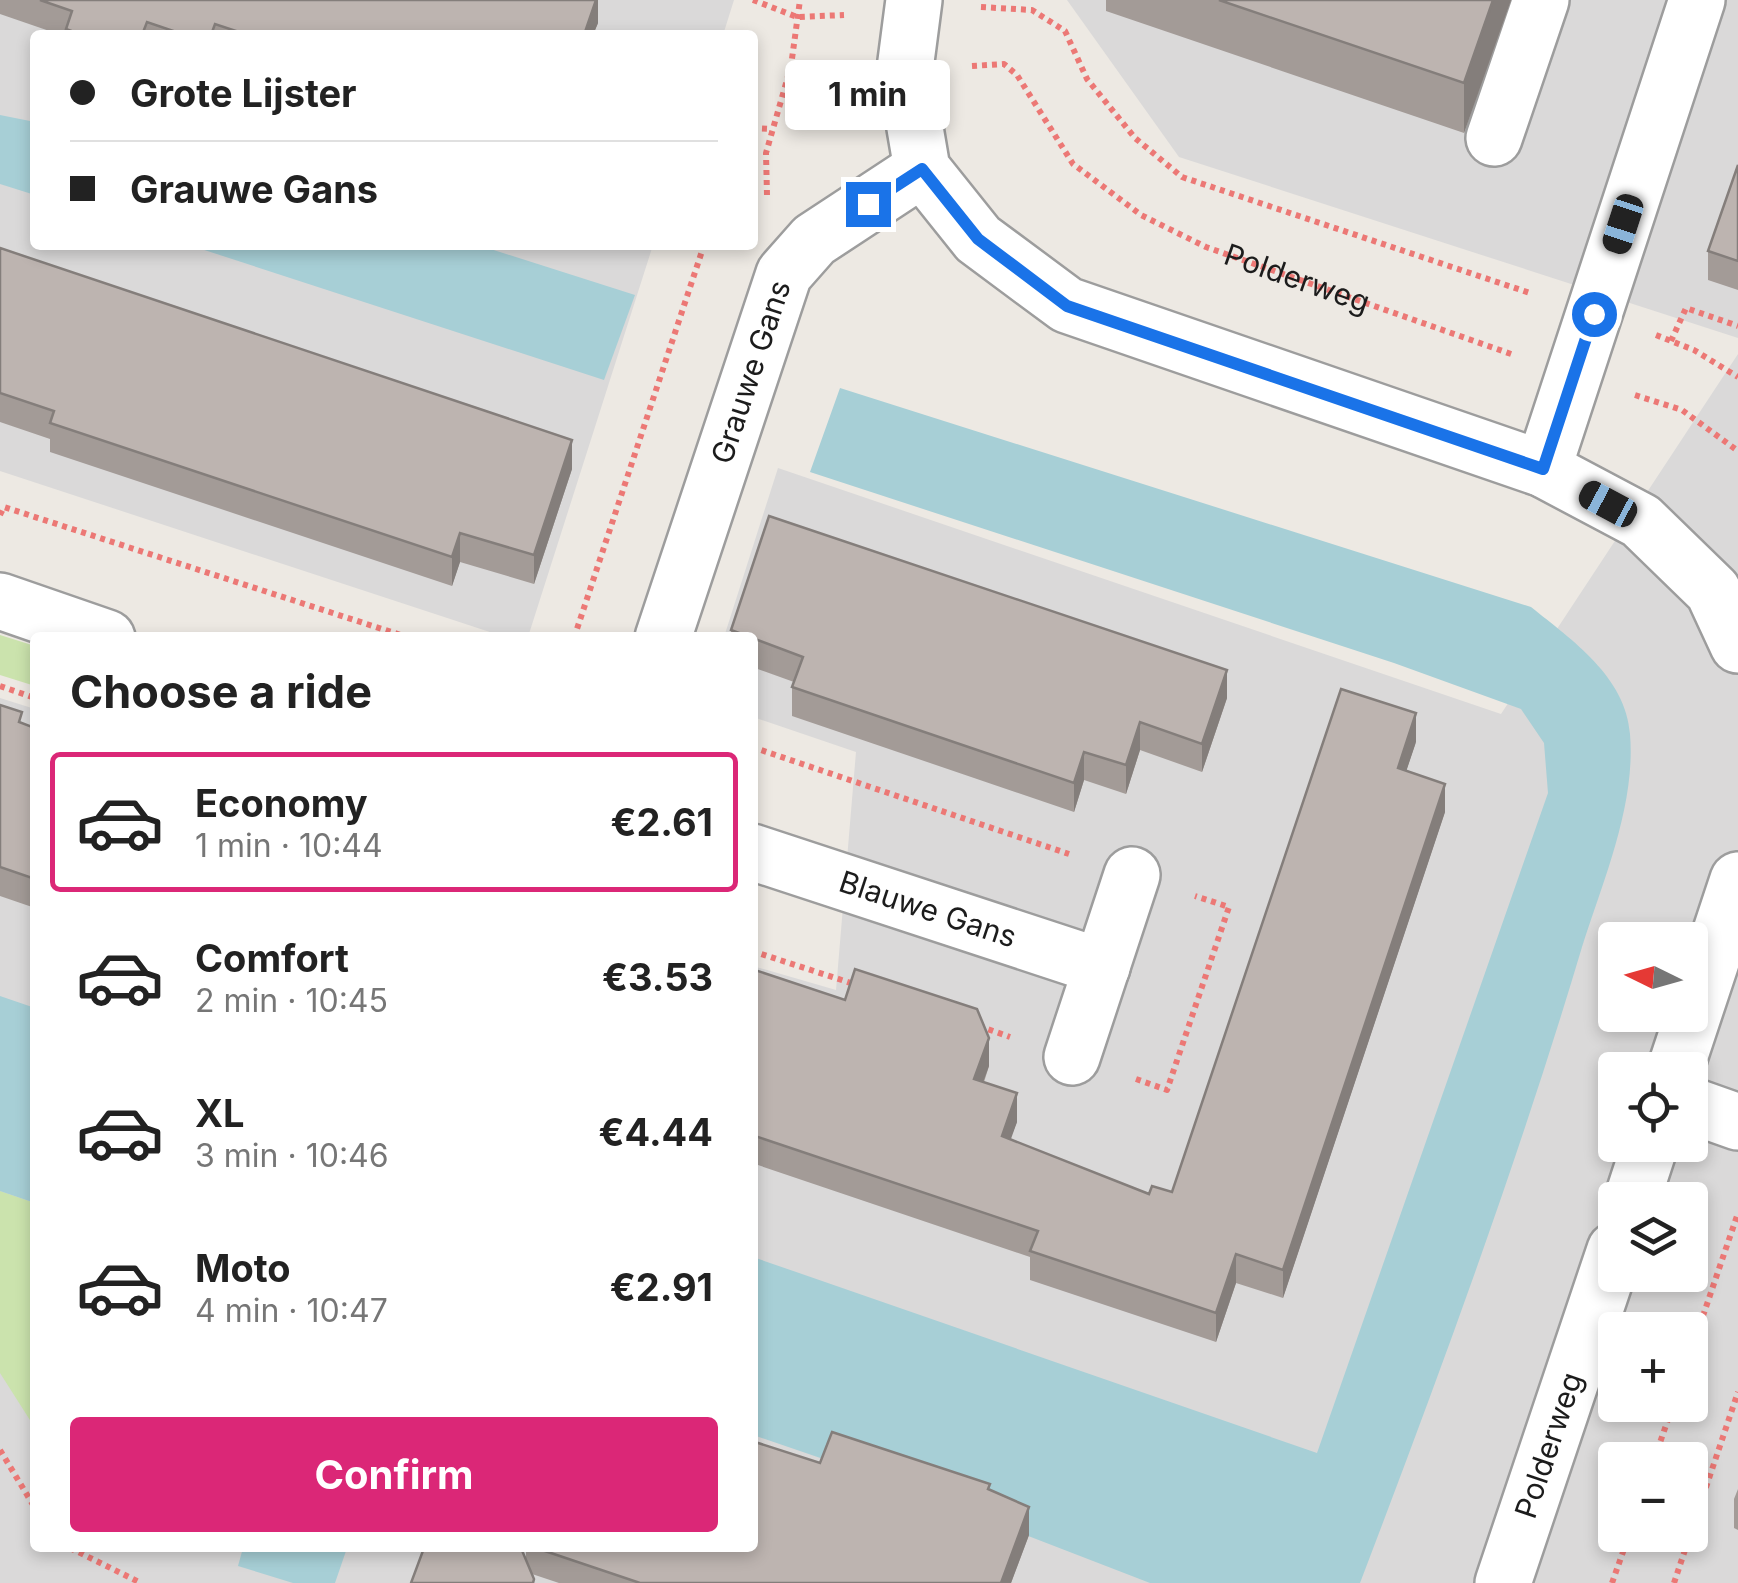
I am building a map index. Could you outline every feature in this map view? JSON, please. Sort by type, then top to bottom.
[{"type":"street","points":[[1494,138],[1541,0]]},
{"type":"street","points":[[1543,469],[1696,0]]},
{"type":"street","points":[[913,7],[905,69],[922,169],[978,239],[1067,306],[1543,469],[1641,521],[1714,590],[1738,645]]},
{"type":"street","name":"Grauwe Gans","points":[[665,632],[784,274],[814,240],[922,169]]},
{"type":"street","points":[[0,602],[89,632]]},
{"type":"street","name":"Blauwe Gans","points":[[758,854],[1102,967]]},
{"type":"street","points":[[1072,1057],[1132,875]]},
{"type":"street","points":[[1682,1052],[1738,880]]},
{"type":"street","points":[[1708,1111],[1738,1122]]},
{"type":"street","name":"Polderweg","points":[[1503,1583],[1601,1292]]},
{"type":"path","points":[[753,0],[797,16],[913,7],[1032,10],[1065,31],[1087,79],[1135,138],[1182,177],[1671,341],[1738,377]]},
{"type":"path","points":[[758,128],[771,129],[791,66],[800,0]]},
{"type":"path","name":"Polderweg","points":[[791,66],[905,69],[1004,64],[1018,76],[1073,164],[1140,215],[1206,247],[1573,376],[1682,410],[1738,450]]},
{"type":"path","points":[[576,632],[702,250]]},
{"type":"path","points":[[1671,341],[1686,308],[1738,326]]},
{"type":"path","points":[[0,515],[4,506],[392,632]]},
{"type":"path","points":[[0,686],[30,696]]},
{"type":"path","points":[[1704,1312],[1738,1212]]},
{"type":"path","points":[[1708,1481],[1738,1392]]},
{"type":"path","points":[[0,1450],[30,1500]]},
{"type":"path","points":[[78,1552],[141,1583]]},
{"type":"path","points":[[1612,1583],[1622,1552]]},
{"type":"path","points":[[1674,1583],[1684,1552]]},
{"type":"shaded area","points":[[0,0],[734,0],[725,30],[30,30],[30,250],[651,250],[530,632],[490,632],[0,471]]},
{"type":"shaded area","points":[[1067,0],[1738,0],[1738,338],[1179,157]]},
{"type":"shaded area","points":[[1738,354],[1738,1583],[0,1583],[0,698],[30,707],[30,1552],[758,1552],[758,967],[836,990],[856,752],[758,719],[758,632],[726,632],[778,468],[1501,714]]},
{"type":"green space","points":[[0,635],[30,644],[30,684],[0,675]]},
{"type":"green space","points":[[0,1191],[30,1201],[30,1420],[0,1373]]},
{"type":"water","points":[[0,115],[30,121],[30,193],[0,184]]},
{"type":"water","points":[[204,250],[494,250],[635,295],[604,380]]},
{"type":"water","points":[[840,388],[1531,607],[1594,662],[1619,695],[1630,734],[1631,761],[1616,842],[1505,1187],[1360,1583],[1150,1583],[870,1475],[758,1437],[758,1259],[1317,1453],[1548,793],[1544,743],[1521,709],[1394,663],[810,472]]},
{"type":"water","points":[[0,996],[30,1006],[30,1201],[0,1191]]},
{"type":"water","points":[[242,1552],[346,1552],[335,1583],[293,1583],[238,1566]]},
{"type":"building","points":[[40,0],[596,0],[586,30],[233,30],[215,24],[213,30],[170,30],[147,22],[144,30],[69,30],[72,11]]},
{"type":"building","points":[[1219,0],[1493,0],[1464,83]]},
{"type":"building","points":[[1738,165],[1738,261],[1708,251]]},
{"type":"building","points":[[0,248],[572,440],[534,555],[460,533],[452,557],[50,423],[54,411],[0,393]]},
{"type":"building","points":[[769,516],[1227,670],[1202,744],[1140,722],[1126,765],[1084,752],[1074,783],[792,687],[803,657],[758,640],[758,632],[731,630]]},
{"type":"building","points":[[1341,689],[1416,713],[1398,768],[1445,784],[1283,1270],[1236,1254],[1216,1313],[1030,1251],[1038,1231],[758,1137],[758,971],[845,1000],[855,969],[977,1009],[989,1038],[974,1079],[1017,1093],[1002,1136],[1149,1194],[1152,1186],[1172,1192]]},
{"type":"building","points":[[0,705],[22,712],[19,722],[30,726],[30,877],[0,867]]},
{"type":"building","points":[[832,1432],[990,1484],[988,1489],[1029,1507],[1001,1583],[640,1583],[548,1552],[758,1552],[758,1443],[820,1463]]},
{"type":"building","points":[[423,1552],[523,1552],[534,1579],[533,1583],[411,1583]]},
{"type":"route","points":[[868,204],[922,169],[978,239],[1067,306],[1543,469],[1594,314]]}]
